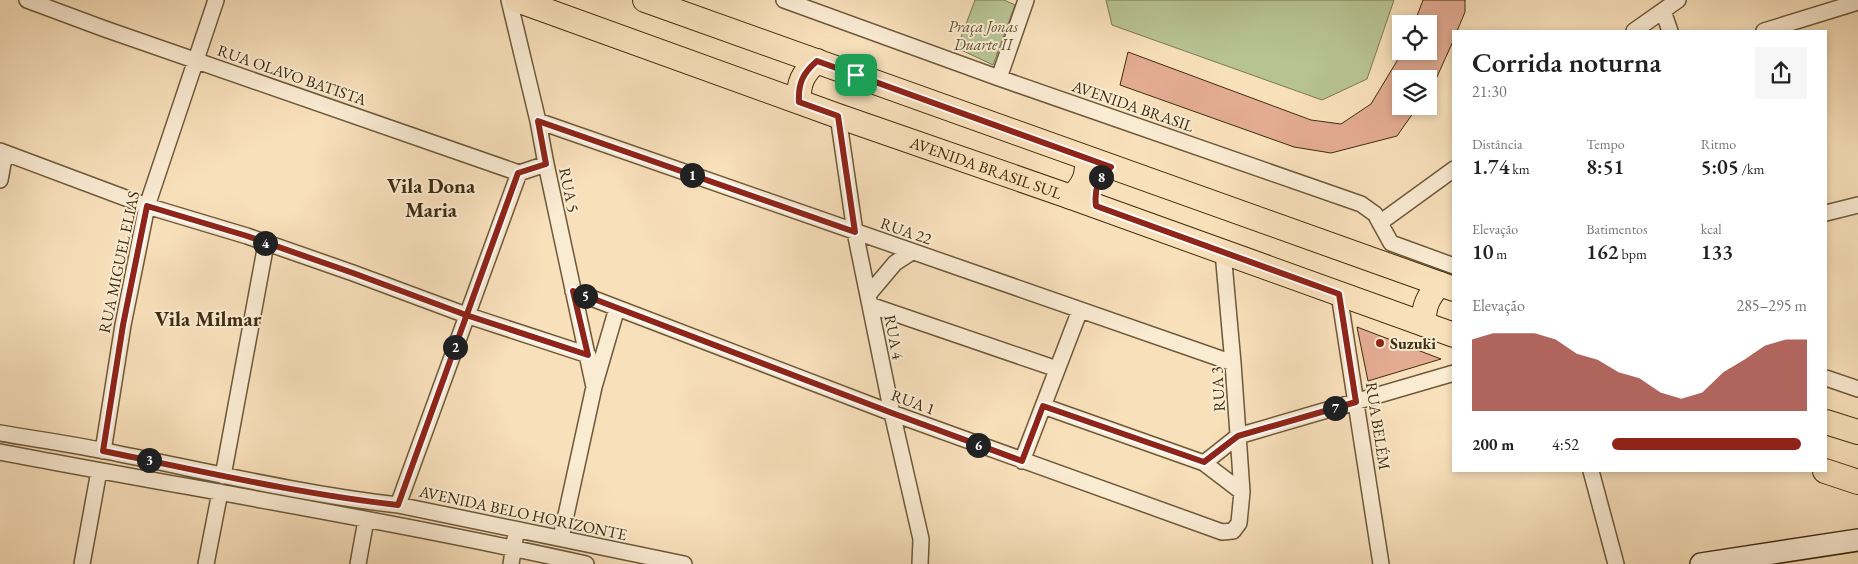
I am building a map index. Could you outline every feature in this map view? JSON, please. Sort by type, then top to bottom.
[{"type":"main road","name":"AVENIDA BRASIL SUL","points":[[517,0],[1452,334]]},
{"type":"main road","points":[[646,0],[1087,159],[1385,253],[1442,279]]},
{"type":"main road","points":[[776,94],[790,81],[795,63],[794,54]]},
{"type":"main road","points":[[799,102],[798,89],[801,78],[817,61]]},
{"type":"main road","points":[[1070,197],[1079,190],[1085,180],[1088,170],[1087,159]]},
{"type":"main road","points":[[1096,206],[1094,195],[1097,184],[1102,174],[1111,167]]},
{"type":"main road","points":[[1413,320],[1419,288],[1442,279]]},
{"type":"main road","points":[[1827,422],[1858,432]]},
{"type":"main road","points":[[1827,472],[1858,482]]},
{"type":"street","name":"RUA OLAVO BATISTA","points":[[26,0],[518,173]]},
{"type":"street","name":"RUA MIGUEL ELIAS","points":[[103,451],[123,325],[147,206],[216,0]]},
{"type":"street","name":"RUA 5","points":[[509,0],[538,121],[594,387]]},
{"type":"street","name":"AVENIDA BRASIL","points":[[784,0],[999,78],[1360,204],[1375,214],[1381,222],[1385,253]]},
{"type":"street","points":[[999,78],[1026,0]]},
{"type":"street","points":[[1635,30],[1678,0]]},
{"type":"street","points":[[1767,30],[1858,2]]},
{"type":"street","points":[[1663,11],[1670,30]]},
{"type":"street","name":"RUA 4","points":[[838,116],[855,232],[920,539],[920,564]]},
{"type":"street","name":"RUA 22","points":[[538,121],[1234,363]]},
{"type":"street","points":[[0,180],[3,152],[147,206],[247,236],[466,315],[588,355]]},
{"type":"street","points":[[398,505],[518,173],[546,164]]},
{"type":"street","points":[[1381,222],[1452,170]]},
{"type":"street","points":[[1827,213],[1858,205]]},
{"type":"street","points":[[223,476],[266,244]]},
{"type":"street","points":[[912,252],[894,263],[884,273],[869,300],[1057,369]]},
{"type":"street","name":"RUA 3","points":[[1223,252],[1234,363],[1242,492],[1239,523]]},
{"type":"street","points":[[1385,253],[1442,279]]},
{"type":"street","name":"RUA 1","points":[[573,291],[892,413],[1222,532],[1233,531],[1239,523]]},
{"type":"street","name":"RUA BELÉM","points":[[1339,294],[1381,564]]},
{"type":"street","name":"RUA 5","points":[[561,538],[594,387],[617,308]]},
{"type":"street","points":[[1022,461],[1080,310]]},
{"type":"street","points":[[1204,462],[1238,436],[1452,374]]},
{"type":"street","points":[[1827,378],[1858,389]]},
{"type":"street","points":[[1043,406],[1204,462],[1242,492]]},
{"type":"street","name":"AVENIDA BELO HORIZONTE","points":[[0,433],[103,451],[223,476],[398,505],[561,538],[668,563],[684,564]]},
{"type":"street","points":[[24,457],[28,438]]},
{"type":"street","points":[[0,452],[99,472],[293,505],[586,564]]},
{"type":"street","points":[[162,482],[165,464]]},
{"type":"street","points":[[82,564],[99,472]]},
{"type":"street","points":[[1590,472],[1616,564]]},
{"type":"street","points":[[293,505],[296,489]]},
{"type":"street","points":[[206,564],[220,492]]},
{"type":"street","points":[[358,564],[366,520]]},
{"type":"street","points":[[511,564],[516,530]]},
{"type":"street","points":[[1701,564],[1858,540]]},
{"type":"green space","name":"Praça Jonas Duarte II","points":[[975,0],[1004,0],[1015,5],[993,65],[957,48]]},
{"type":"green space","points":[[1106,0],[1394,0],[1367,79],[1322,100],[1112,25]]},
{"type":"building","points":[[1423,0],[1465,0],[1465,12],[1457,30],[1452,30],[1452,43],[1437,77],[1437,70],[1392,70],[1392,115],[1412,115],[1397,136],[1331,153],[1294,147],[1120,85],[1128,52],[1311,120],[1341,124],[1371,104],[1398,60],[1437,60],[1437,15],[1417,15]]},
{"type":"building","name":"Suzuki","points":[[1357,327],[1441,359],[1368,381]]},
{"type":"place","name":"Suzuki","points":[[1380,343]]},
{"type":"district","name":"Vila Dona Maria","points":[[431,197]]},
{"type":"district","name":"Vila Milmar","points":[[208,318]]},
{"type":"route","points":[[856,75],[817,61],[801,78],[798,89],[799,102],[838,116],[855,232],[538,121],[546,164],[518,173],[466,315],[398,505],[223,476],[103,451],[123,325],[147,206],[247,236],[466,315],[588,355],[573,291],[1022,461],[1043,406],[1204,462],[1238,436],[1356,402],[1339,294],[1096,206],[1094,195],[1097,184],[1102,174],[1111,167],[856,75]]}]
